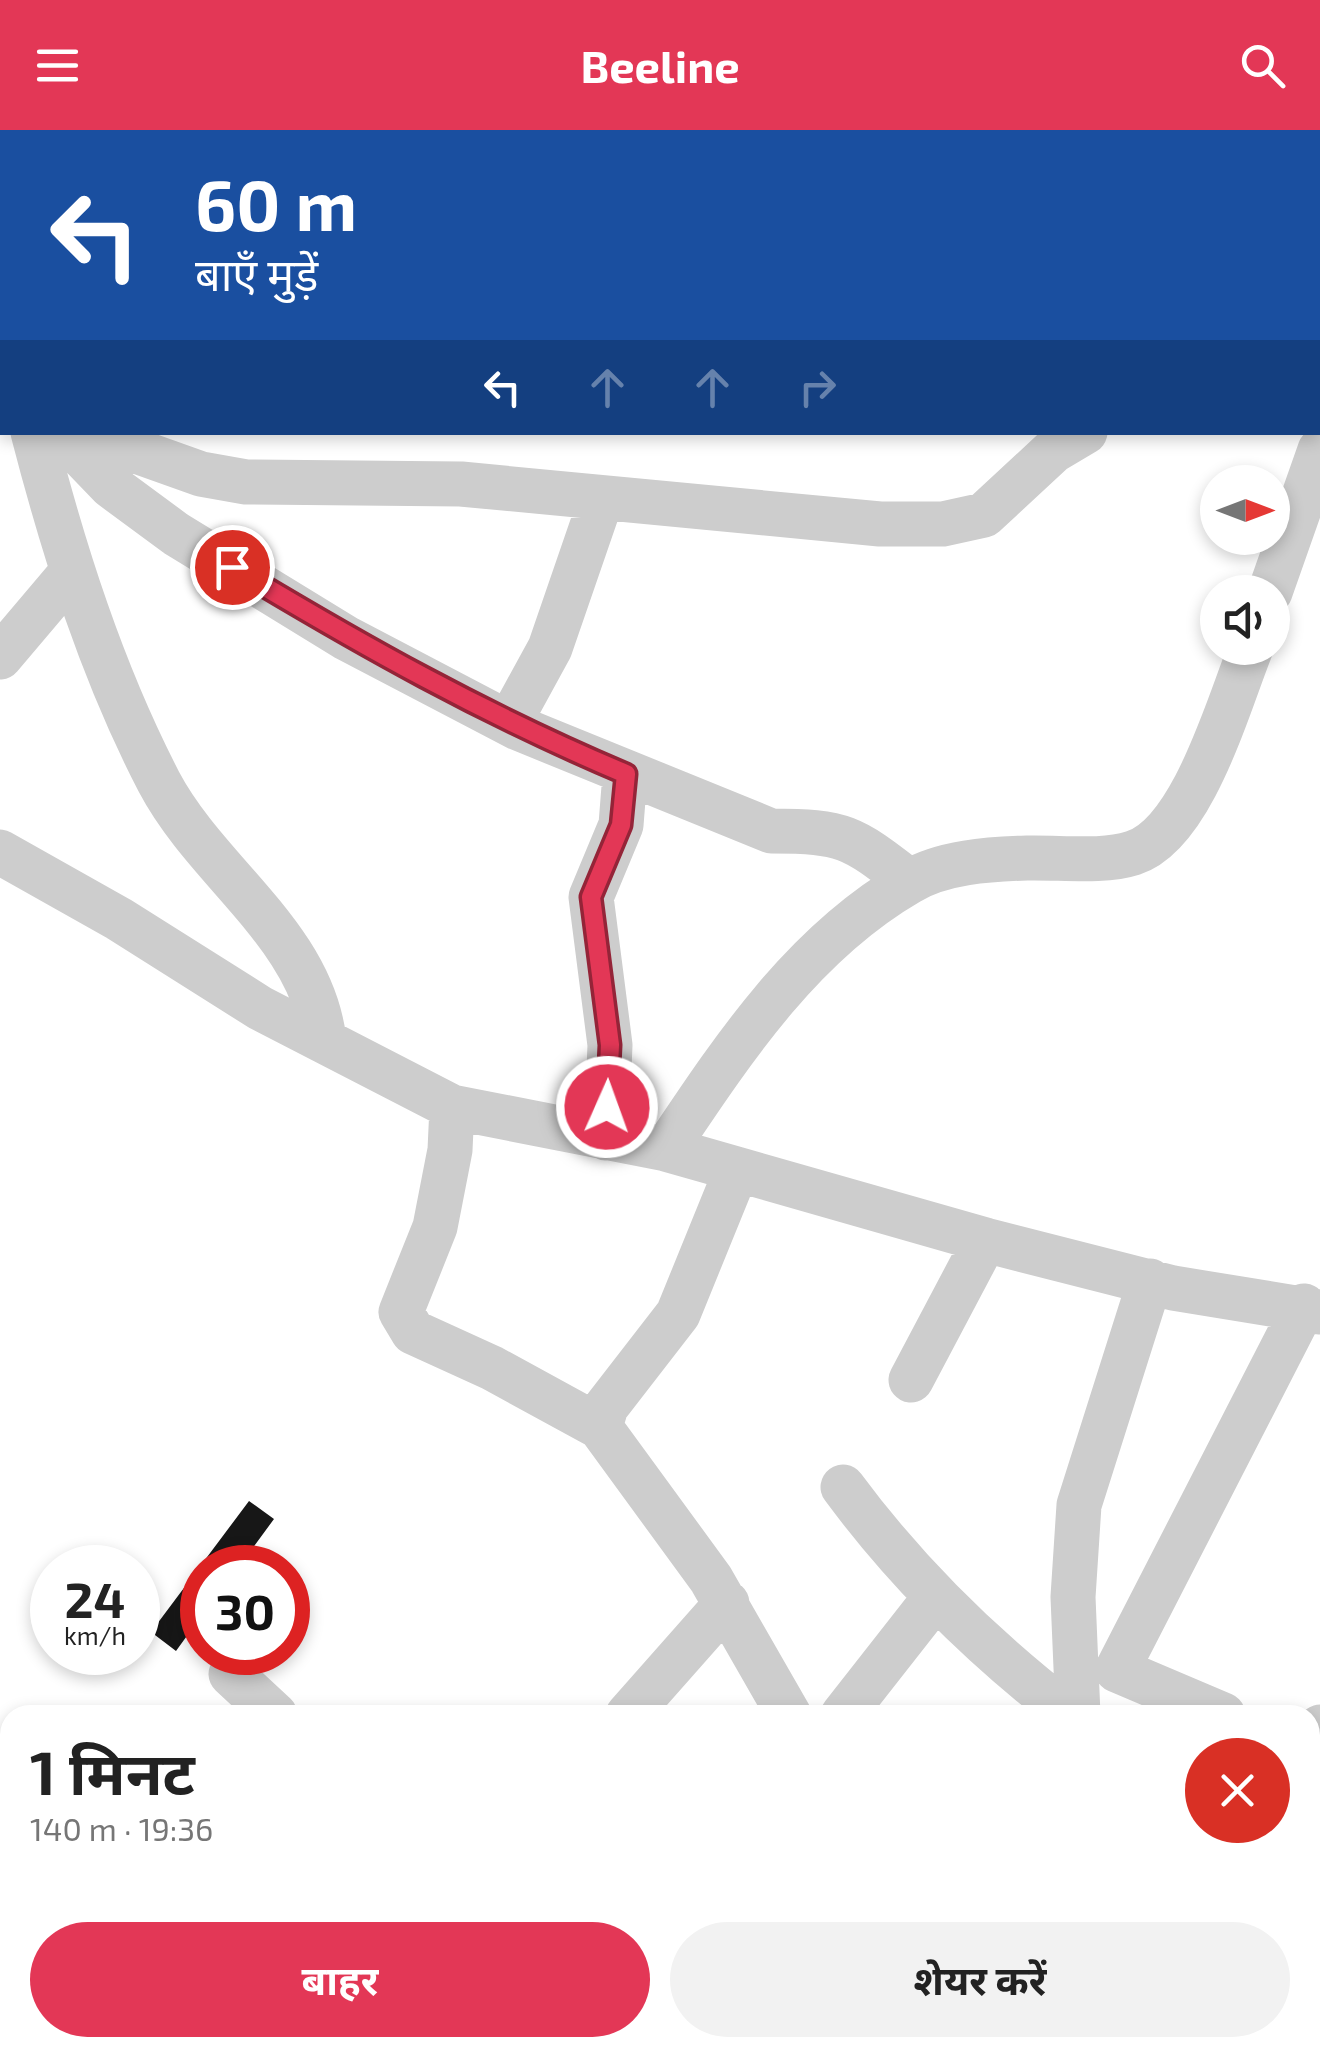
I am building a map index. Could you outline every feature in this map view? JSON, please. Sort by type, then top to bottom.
[{"type":"street","points":[[34,435],[72,572],[160,784],[196,837],[300,964],[320,1007],[324,1040]]},
{"type":"street","points":[[62,435],[110,486],[176,534],[346,638],[509,724],[772,831],[835,833],[858,842],[909,881]]},
{"type":"street","points":[[92,435],[202,474],[246,482],[461,484],[880,524],[943,524],[984,514],[1053,451],[1080,435]]},
{"type":"street","points":[[1276,575],[1320,450]]},
{"type":"street","points":[[509,724],[550,648],[601,500]]},
{"type":"street","points":[[0,657],[72,572]]},
{"type":"street","points":[[666,1148],[770,1000],[846,926],[909,881],[978,863],[1112,856],[1145,848],[1161,836],[1194,790],[1244,665]]},
{"type":"street","points":[[606,1138],[610,1045],[591,897],[621,825],[626,774]]},
{"type":"street","points":[[0,852],[119,919],[260,1008],[452,1107],[666,1148],[986,1240],[1150,1281],[1312,1309],[1118,1670],[1200,1705]]},
{"type":"street","points":[[452,1107],[439,1208],[401,1312],[404,1322],[413,1332],[492,1368],[600,1427],[727,1603],[781,1705]]},
{"type":"street","points":[[600,1427],[606,1408],[678,1314],[737,1169]]},
{"type":"street","points":[[911,1380],[986,1240]]},
{"type":"street","points":[[1078,1705],[1073,1597],[1079,1505],[1150,1281]]},
{"type":"street","points":[[843,1486],[934,1598],[1016,1674],[1057,1705]]},
{"type":"street","points":[[852,1705],[934,1598]]},
{"type":"street","points":[[637,1705],[727,1603]]},
{"type":"street","points":[[232,1675],[264,1705]]},
{"type":"building","points":[[249,1501],[274,1519],[255,1545],[216,1545]]},
{"type":"building","points":[[180,1593],[180,1645],[176,1651],[160,1639],[160,1620]]},
{"type":"route","points":[[232,567],[346,638],[430,684],[518,728],[626,774],[621,825],[591,897],[610,1045],[607,1107]]}]
